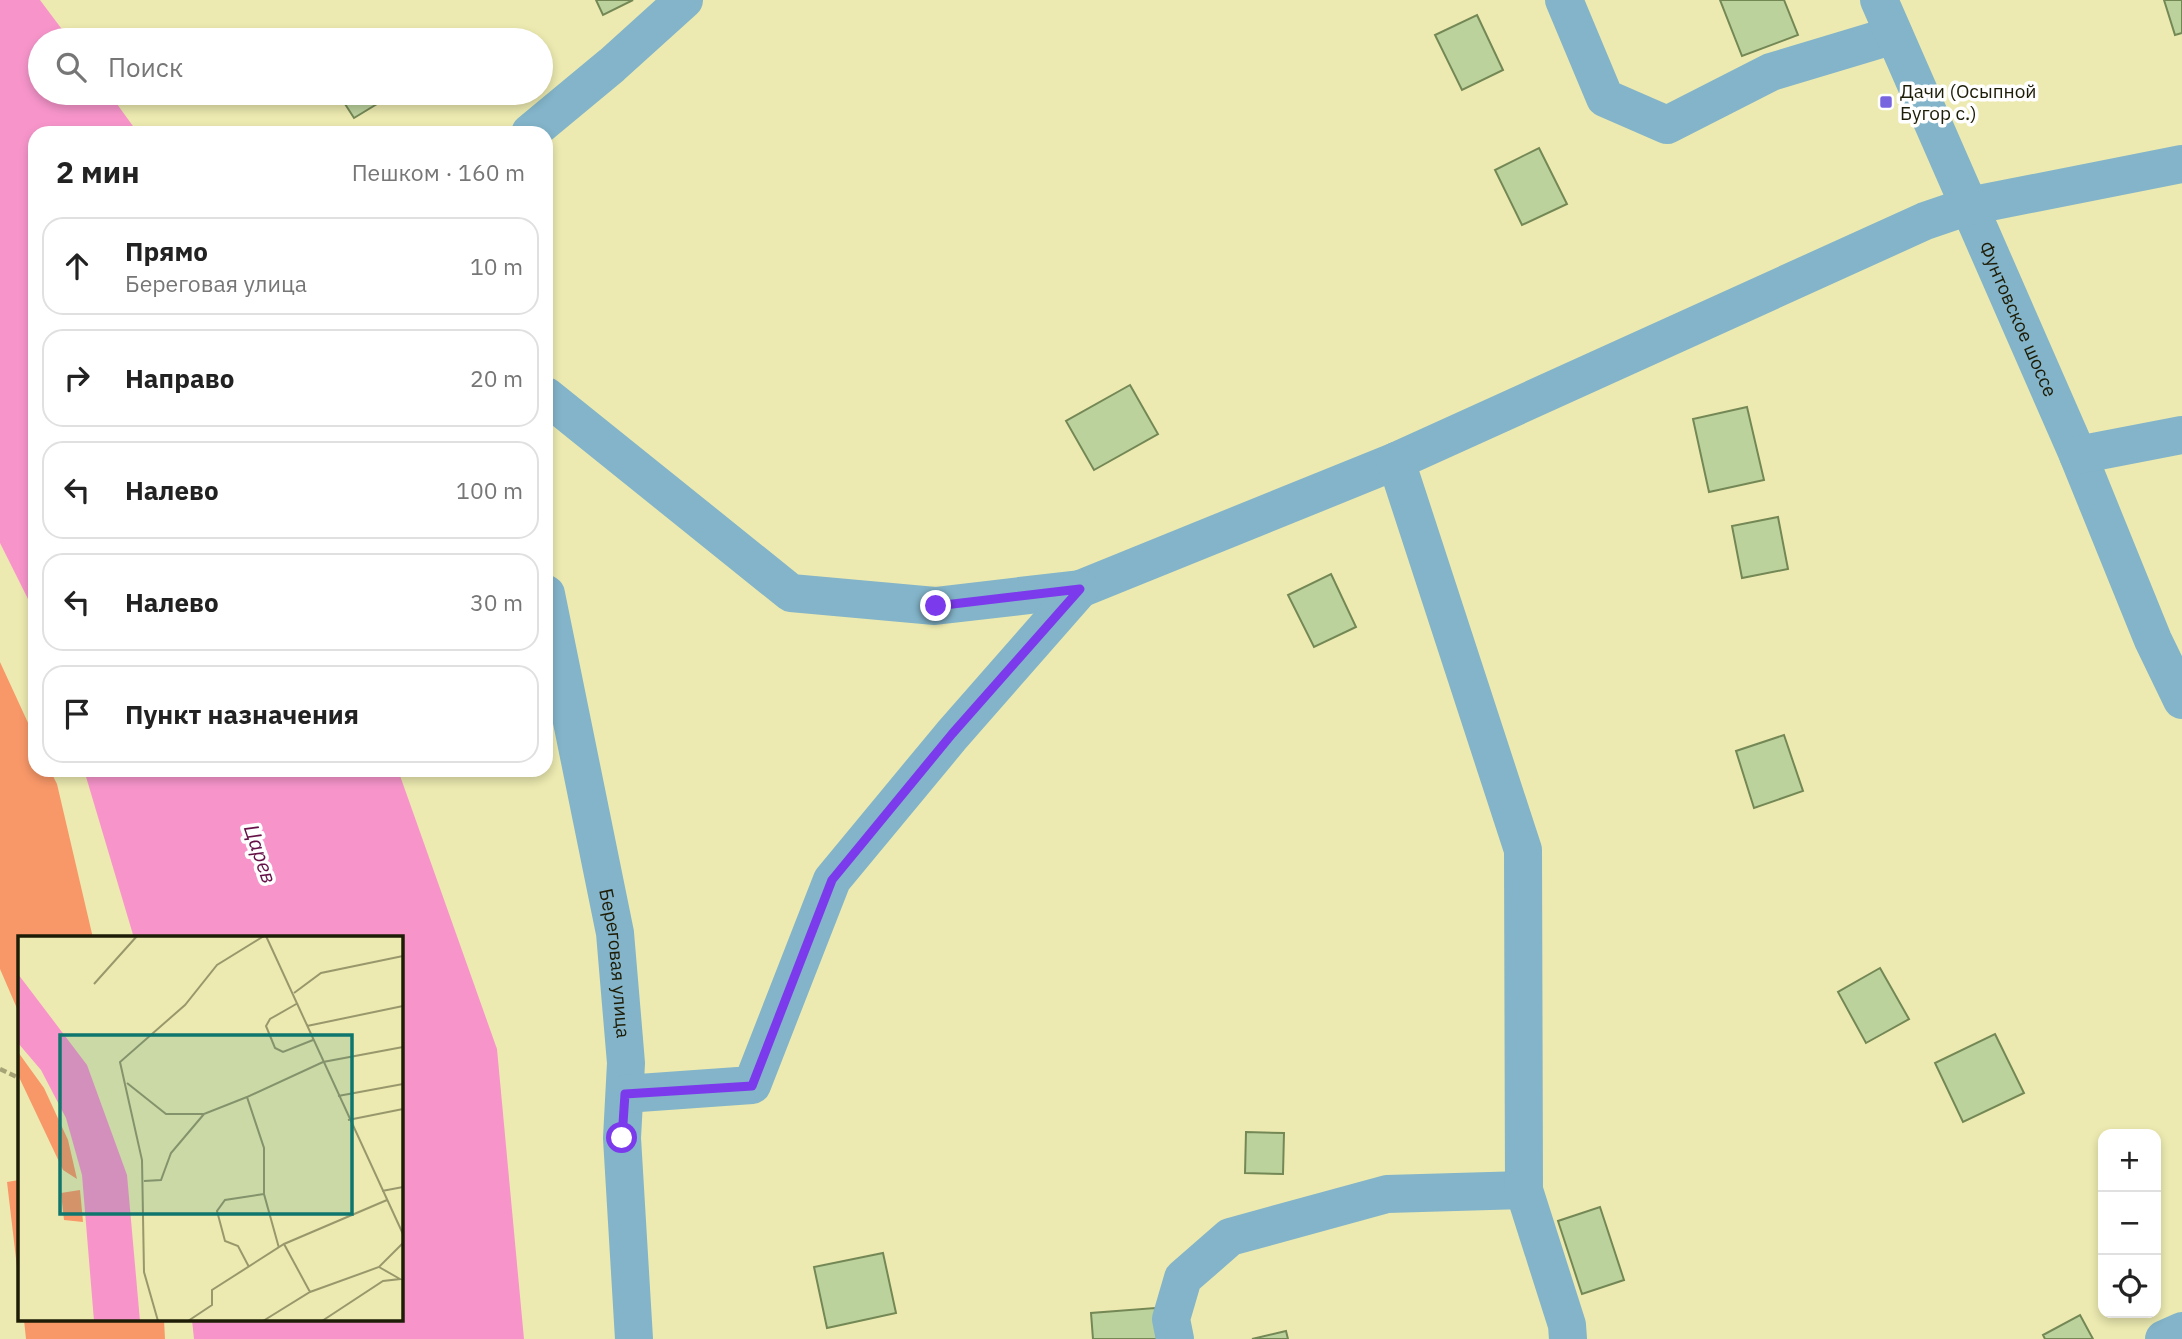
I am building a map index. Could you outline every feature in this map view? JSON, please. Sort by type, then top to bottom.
[{"type":"street","points":[[538,126],[684,0]]},
{"type":"street","points":[[1564,0],[1605,98],[1667,125],[1771,72],[1894,34]]},
{"type":"street","name":"Фунтовское шоссе","points":[[1879,0],[2078,455],[2168,637],[2182,700]]},
{"type":"street","points":[[553,402],[791,593],[936,606],[1080,589],[1396,461],[1925,221],[1969,205],[2182,164]]},
{"type":"street","points":[[2078,455],[2182,435]]},
{"type":"street","points":[[1396,461],[1523,850],[1524,1190],[1567,1325],[1568,1339]]},
{"type":"street","points":[[625,1094],[752,1086],[832,880],[952,734],[1080,589]]},
{"type":"street","name":"Береговая улица","points":[[553,628],[615,933],[626,1063],[622,1138],[634,1339]]},
{"type":"street","points":[[1175,1339],[1171,1319],[1183,1278],[1230,1237],[1387,1194],[1524,1190]]},
{"type":"street","points":[[2164,1339],[2182,1331]]},
{"type":"path","points":[[0,1069],[18,1078]]},
{"type":"shaded area","points":[[0,662],[28,723],[28,777],[54,777],[57,784],[93,936],[18,936],[18,1011],[0,969]]},
{"type":"shaded area","points":[[18,1180],[18,1276],[7,1182]]},
{"type":"shaded area","points":[[24,1322],[164,1322],[165,1339],[26,1339]]},
{"type":"water","points":[[0,0],[40,0],[61,28],[28,28],[28,105],[118,105],[133,126],[28,126],[28,599],[0,543]]},
{"type":"water","name":"Царев","points":[[86,777],[400,777],[497,1049],[524,1339],[194,1339],[192,1322],[402,1322],[402,936],[133,936]]},
{"type":"building","points":[[596,0],[633,0],[603,15]]},
{"type":"building","points":[[1720,0],[1784,0],[1798,35],[1742,56]]},
{"type":"building","points":[[2164,0],[2182,0],[2182,33],[2175,35]]},
{"type":"building","points":[[1477,15],[1503,70],[1462,90],[1435,35]]},
{"type":"building","points":[[346,105],[375,105],[354,118]]},
{"type":"building","points":[[1539,148],[1567,204],[1522,225],[1495,170]]},
{"type":"building","points":[[1130,385],[1158,434],[1094,470],[1066,421]]},
{"type":"building","points":[[1747,407],[1764,480],[1709,492],[1693,419]]},
{"type":"building","points":[[1778,517],[1788,569],[1742,578],[1732,526]]},
{"type":"building","points":[[1331,574],[1356,627],[1314,647],[1288,595]]},
{"type":"building","points":[[1784,735],[1803,791],[1754,808],[1736,751]]},
{"type":"building","points":[[1880,968],[1909,1019],[1866,1043],[1838,992]]},
{"type":"building","points":[[1995,1034],[2024,1093],[1963,1122],[1935,1063]]},
{"type":"building","points":[[1246,1132],[1284,1133],[1283,1174],[1245,1173]]},
{"type":"building","points":[[1600,1207],[1624,1280],[1582,1294],[1558,1221]]},
{"type":"building","points":[[883,1253],[896,1313],[827,1328],[814,1267]]},
{"type":"building","points":[[1155,1308],[1158,1339],[1093,1339],[1091,1313]]},
{"type":"building","points":[[2080,1315],[2093,1339],[2045,1339],[2043,1335]]},
{"type":"building","points":[[1286,1331],[1288,1339],[1252,1339]]},
{"type":"place","name":"Дачи (Осыпной Бугор с.)","points":[[1886,102]]},
{"type":"route","points":[[622,1138],[625,1094],[752,1086],[832,880],[952,734],[1080,589],[936,606]]}]
